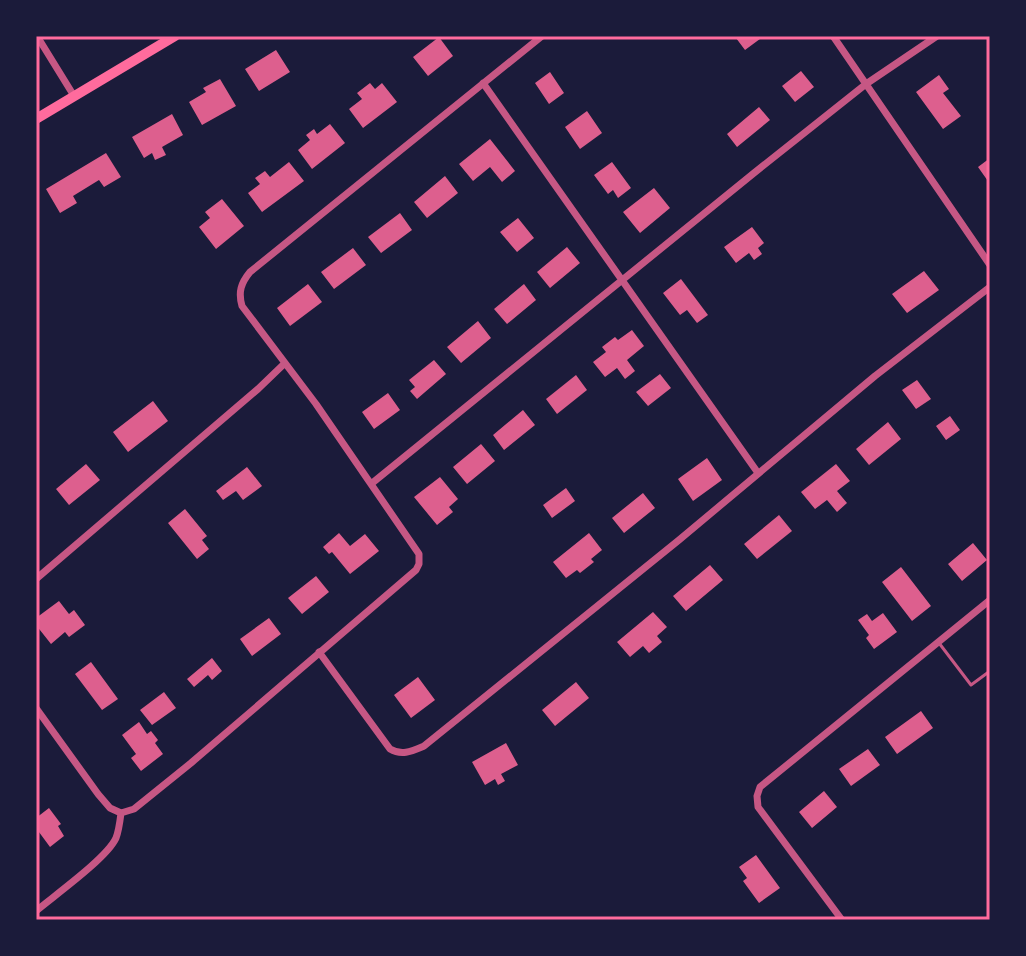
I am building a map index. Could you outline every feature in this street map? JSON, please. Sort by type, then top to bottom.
[{"type":"main road","points":[[36,119],[175,36]]},
{"type":"street","points":[[37,36],[74,96]]},
{"type":"street","points":[[36,708],[110,808],[121,813],[134,809],[416,570],[419,554],[316,404],[242,306],[240,292],[244,278],[262,262],[542,36]]},
{"type":"street","points":[[833,36],[990,265]]},
{"type":"street","points":[[371,484],[866,84],[937,36]]},
{"type":"street","points":[[483,83],[758,473]]},
{"type":"street","points":[[319,652],[390,749],[401,753],[424,746],[679,540],[875,376],[990,287]]},
{"type":"street","points":[[36,579],[285,363]]},
{"type":"street","points":[[842,920],[758,807],[760,787],[990,600]]},
{"type":"street","points":[[36,911],[110,847],[120,825],[121,813]]},
{"type":"lane","points":[[938,642],[971,685],[990,671]]},
{"type":"building","points":[[764,36],[745,50],[736,38]]},
{"type":"building","points":[[439,37],[453,56],[428,76],[413,57]]},
{"type":"building","points":[[276,50],[290,72],[259,91],[245,69]]},
{"type":"building","points":[[801,71],[814,87],[795,102],[782,86]]},
{"type":"building","points":[[550,72],[564,93],[549,104],[535,83]]},
{"type":"building","points":[[939,75],[949,89],[943,93],[961,116],[943,129],[916,92]]},
{"type":"building","points":[[220,79],[236,106],[202,125],[189,102],[206,92],[203,88]]},
{"type":"building","points":[[370,83],[375,89],[382,83],[397,102],[363,128],[349,109],[362,99],[357,93]]},
{"type":"building","points":[[759,107],[770,120],[737,147],[727,134]]},
{"type":"building","points":[[587,111],[602,133],[580,149],[565,127]]},
{"type":"building","points":[[172,114],[183,135],[162,147],[166,155],[155,160],[152,153],[144,158],[132,137]]},
{"type":"building","points":[[330,124],[345,143],[312,169],[298,150],[310,140],[306,135],[314,129],[317,134]]},
{"type":"building","points":[[490,139],[515,171],[502,182],[490,167],[473,181],[459,164]]},
{"type":"building","points":[[106,153],[121,177],[104,187],[99,180],[73,196],[77,203],[60,213],[46,189]]},
{"type":"building","points":[[990,158],[990,184],[978,167]]},
{"type":"building","points":[[289,162],[304,181],[262,212],[248,193],[260,184],[255,178],[265,171],[270,177]]},
{"type":"building","points":[[612,162],[631,188],[618,198],[613,190],[608,194],[594,175]]},
{"type":"building","points":[[445,176],[458,193],[427,218],[414,202]]},
{"type":"building","points":[[654,188],[670,208],[640,233],[623,212]]},
{"type":"building","points":[[222,199],[244,226],[216,249],[199,227],[210,218],[205,212]]},
{"type":"building","points":[[400,213],[412,230],[381,253],[368,237]]},
{"type":"building","points":[[518,218],[534,238],[517,252],[500,232]]},
{"type":"building","points":[[752,227],[764,243],[758,248],[762,254],[754,260],[749,253],[736,263],[724,247]]},
{"type":"building","points":[[567,247],[580,263],[550,288],[537,272]]},
{"type":"building","points":[[353,248],[366,265],[334,289],[321,272]]},
{"type":"building","points":[[924,271],[939,290],[907,313],[892,294]]},
{"type":"building","points":[[681,279],[708,315],[697,323],[687,310],[680,315],[663,293]]},
{"type":"building","points":[[308,284],[322,302],[290,326],[277,308]]},
{"type":"building","points":[[524,284],[536,300],[507,324],[494,309]]},
{"type":"building","points":[[478,321],[491,338],[461,363],[447,347]]},
{"type":"building","points":[[632,330],[644,346],[627,360],[635,371],[625,379],[617,368],[605,377],[593,362],[606,352],[602,347]]},
{"type":"building","points":[[434,360],[446,374],[417,399],[410,391],[415,387],[409,380]]},
{"type":"building","points":[[660,374],[671,388],[648,406],[636,392]]},
{"type":"building","points":[[576,375],[587,390],[557,414],[546,399]]},
{"type":"building","points":[[917,380],[931,399],[916,409],[902,390]]},
{"type":"building","points":[[388,393],[400,410],[374,429],[362,412]]},
{"type":"building","points":[[153,401],[168,421],[128,452],[113,432]]},
{"type":"building","points":[[523,410],[535,425],[504,450],[493,435]]},
{"type":"building","points":[[950,416],[960,430],[946,440],[936,426]]},
{"type":"building","points":[[888,422],[901,439],[869,465],[856,449]]},
{"type":"building","points":[[481,444],[495,461],[467,484],[453,467]]},
{"type":"building","points":[[707,458],[722,480],[693,501],[678,479]]},
{"type":"building","points":[[86,464],[100,480],[69,505],[56,489]]},
{"type":"building","points":[[836,464],[850,481],[837,491],[847,503],[837,512],[827,500],[815,509],[801,492]]},
{"type":"building","points":[[247,467],[262,486],[243,500],[236,491],[223,500],[216,491]]},
{"type":"building","points":[[440,477],[458,499],[449,507],[453,512],[437,525],[414,497]]},
{"type":"building","points":[[566,488],[575,501],[552,518],[543,505]]},
{"type":"building","points":[[643,493],[655,508],[624,533],[612,518]]},
{"type":"building","points":[[185,509],[207,536],[202,540],[209,549],[197,559],[168,523]]},
{"type":"building","points":[[779,515],[792,531],[757,559],[744,544]]},
{"type":"building","points":[[339,533],[350,546],[365,534],[379,551],[350,574],[332,552],[329,554],[323,547]]},
{"type":"building","points":[[589,533],[602,550],[591,559],[594,562],[580,573],[577,570],[566,578],[553,562]]},
{"type":"building","points":[[973,543],[987,560],[962,581],[948,564]]},
{"type":"building","points":[[710,565],[723,580],[686,611],[673,596]]},
{"type":"building","points":[[901,567],[931,606],[912,621],[882,582]]},
{"type":"building","points":[[316,576],[329,592],[302,614],[288,598]]},
{"type":"building","points":[[59,601],[69,614],[74,610],[85,625],[69,637],[65,632],[51,644],[36,625],[36,618]]},
{"type":"building","points":[[653,612],[667,627],[657,636],[662,642],[649,653],[643,646],[630,657],[617,642]]},
{"type":"building","points":[[883,613],[897,632],[874,649],[858,620],[867,614],[872,621]]},
{"type":"building","points":[[269,618],[281,634],[252,656],[240,639]]},
{"type":"building","points":[[212,658],[222,671],[212,680],[208,675],[194,687],[187,679]]},
{"type":"building","points":[[91,662],[118,699],[102,710],[75,674]]},
{"type":"building","points":[[418,677],[435,700],[411,718],[394,695]]},
{"type":"building","points":[[576,682],[589,698],[555,726],[542,710]]},
{"type":"building","points":[[164,692],[176,708],[152,725],[140,710]]},
{"type":"building","points":[[921,711],[933,728],[897,754],[885,737]]},
{"type":"building","points":[[139,722],[147,734],[151,731],[158,740],[155,743],[163,754],[141,771],[131,758],[136,754],[122,735]]},
{"type":"building","points":[[506,743],[518,765],[501,774],[505,781],[498,785],[495,779],[485,785],[472,762]]},
{"type":"building","points":[[868,749],[880,765],[851,786],[839,769]]},
{"type":"building","points":[[824,791],[837,807],[812,828],[799,812]]},
{"type":"building","points":[[49,808],[61,824],[58,826],[64,836],[50,847],[36,828],[36,818]]},
{"type":"building","points":[[756,855],[780,888],[759,903],[743,881],[747,878],[739,867]]}]
